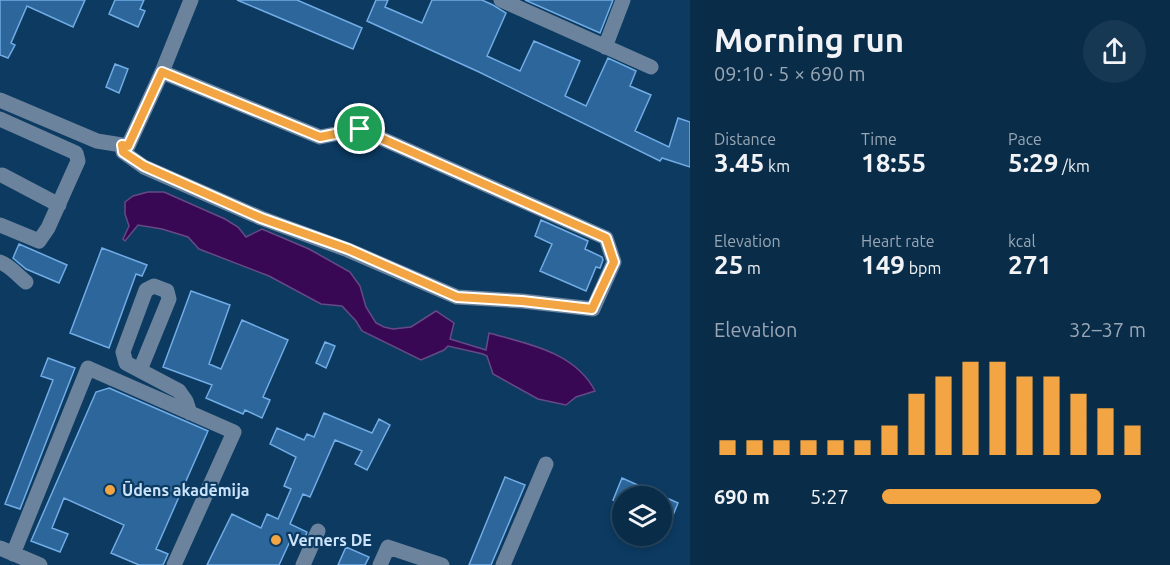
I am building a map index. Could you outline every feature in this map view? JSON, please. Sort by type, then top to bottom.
[{"type":"street","points":[[0,100],[97,141],[128,146],[162,72],[191,0]]},
{"type":"street","points":[[501,0],[651,68]]},
{"type":"street","points":[[605,47],[623,0]]},
{"type":"street","points":[[122,145],[123,152],[144,166],[261,218],[348,249],[457,297],[592,309],[614,262],[606,238],[360,129],[320,137],[162,72]]},
{"type":"street","points":[[0,225],[39,241],[48,228],[78,161],[76,153],[1,122]]},
{"type":"street","points":[[2,176],[59,205]]},
{"type":"street","points":[[0,262],[9,266],[13,273],[26,282]]},
{"type":"street","points":[[140,370],[169,299],[167,291],[154,286],[147,290],[123,352],[126,363],[179,392],[186,401],[190,413]]},
{"type":"street","points":[[40,565],[7,551],[88,368],[234,432],[174,565]]},
{"type":"street","points":[[503,565],[546,464]]},
{"type":"street","points":[[303,565],[318,531]]},
{"type":"street","points":[[380,565],[388,547],[442,565]]},
{"type":"shaded area","points":[[148,192],[164,192],[225,219],[238,227],[246,237],[262,229],[309,249],[350,272],[360,286],[366,307],[376,323],[384,327],[393,329],[411,327],[436,311],[454,323],[450,339],[486,350],[489,333],[534,346],[563,358],[586,378],[595,391],[576,397],[566,405],[538,399],[493,374],[487,356],[483,354],[448,346],[421,360],[362,331],[342,306],[321,304],[269,276],[199,249],[188,237],[138,225],[125,241],[123,239],[129,226],[125,214],[125,202],[133,196]]},
{"type":"building","points":[[0,0],[85,0],[73,27],[27,6],[11,43],[15,45],[8,58],[0,55]]},
{"type":"building","points":[[115,0],[144,0],[140,9],[145,11],[138,27],[109,14]]},
{"type":"building","points":[[237,0],[297,0],[362,28],[353,49]]},
{"type":"building","points":[[376,0],[388,0],[385,7],[422,23],[432,0],[482,0],[493,5],[506,13],[487,56],[520,71],[534,41],[580,61],[565,96],[586,106],[608,58],[636,71],[630,86],[651,95],[635,131],[669,147],[678,118],[690,122],[690,167],[662,158],[660,161],[479,72],[367,21]]},
{"type":"building","points":[[525,0],[613,0],[600,33]]},
{"type":"building","points":[[115,64],[128,69],[119,93],[106,87]]},
{"type":"building","points":[[541,220],[588,241],[585,249],[602,257],[600,268],[596,267],[586,291],[540,271],[552,244],[535,236]]},
{"type":"building","points":[[19,244],[67,265],[59,283],[26,269],[13,258]]},
{"type":"building","points":[[102,248],[147,265],[142,276],[136,274],[109,348],[70,333]]},
{"type":"building","points":[[191,291],[230,305],[209,364],[221,369],[242,320],[288,340],[263,397],[270,400],[262,418],[245,410],[243,414],[206,398],[212,385],[163,367]]},
{"type":"building","points":[[325,342],[335,346],[326,368],[316,363]]},
{"type":"building","points":[[48,358],[75,368],[20,509],[5,504],[53,380],[41,376]]},
{"type":"building","points":[[109,388],[208,431],[156,549],[168,554],[163,565],[139,565],[111,553],[124,525],[64,498],[52,528],[68,534],[60,552],[31,541],[96,392]]},
{"type":"building","points":[[324,413],[372,433],[379,419],[390,425],[367,470],[355,464],[362,451],[335,440],[310,497],[303,494],[290,524],[307,532],[302,544],[291,539],[279,565],[207,565],[232,514],[261,528],[267,514],[278,519],[291,489],[284,486],[296,457],[270,444],[277,428],[304,440],[307,434],[314,437]]},
{"type":"building","points":[[505,477],[525,485],[491,565],[469,565]]},
{"type":"building","points":[[622,478],[640,486],[619,486]]},
{"type":"building","points":[[672,500],[678,503],[672,518]]},
{"type":"building","points":[[346,547],[369,557],[365,565],[338,565]]},
{"type":"place","name":"Ūdens akadēmija","points":[[110,490]]},
{"type":"place","name":"Verners DE","points":[[276,540]]},
{"type":"route","points":[[162,72],[320,137],[360,129],[606,238],[614,262],[592,309],[457,297],[348,249],[261,218],[144,166],[123,152],[122,145],[128,146],[162,72]]}]
